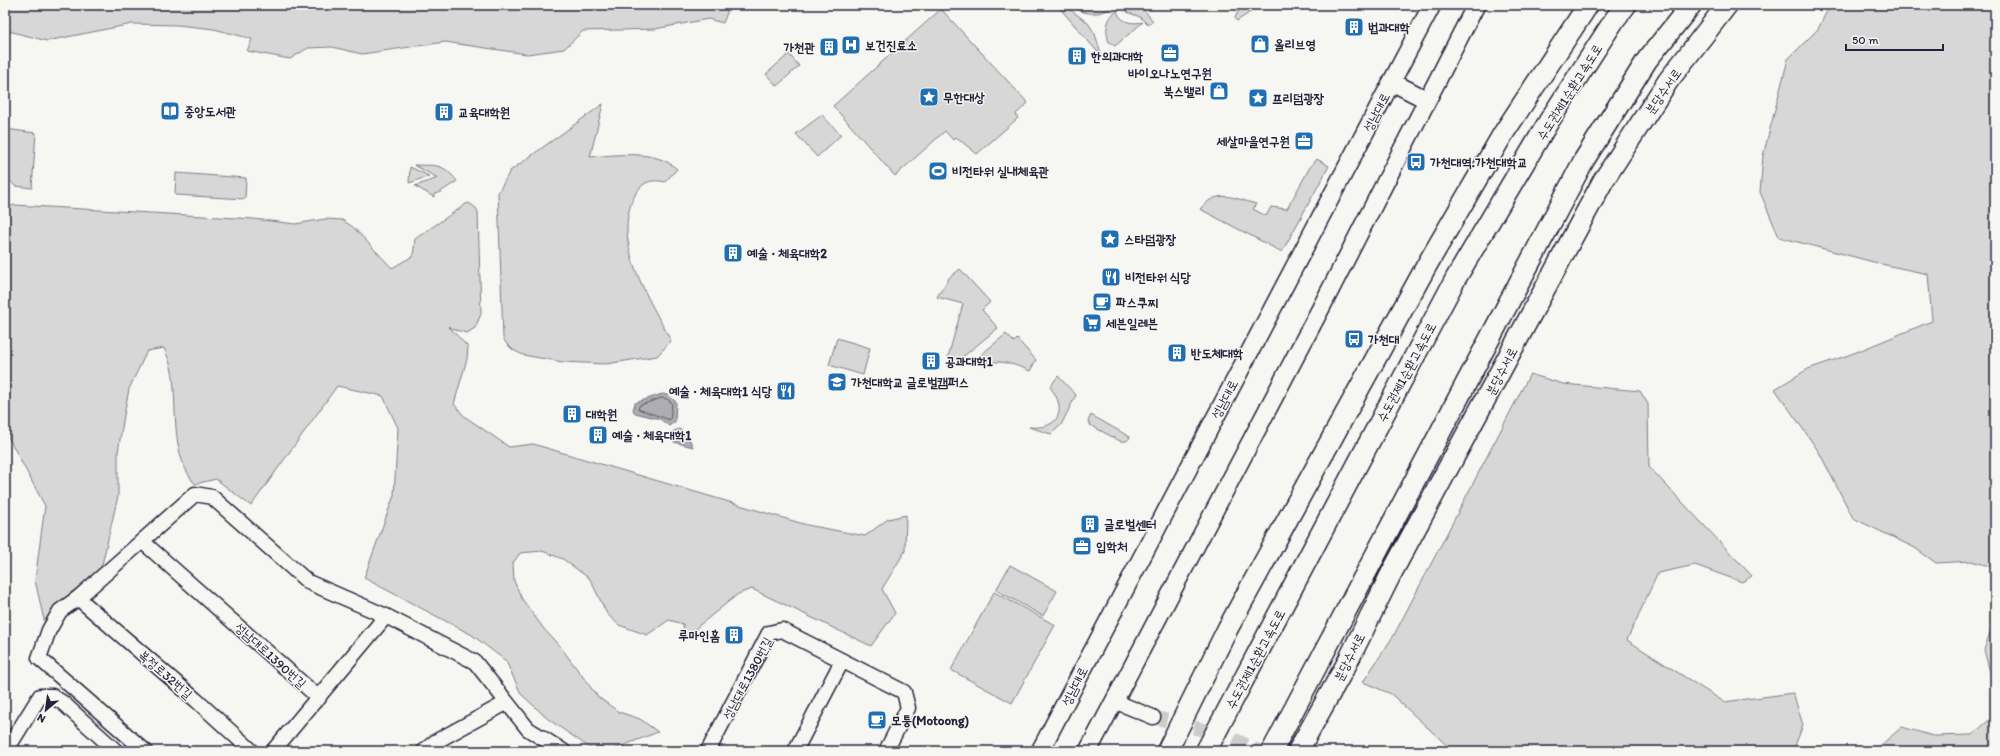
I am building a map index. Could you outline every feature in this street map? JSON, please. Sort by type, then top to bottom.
[{"type":"highway","points":[[1168,751],[1228,628],[1428,263],[1504,134],[1588,5]]},
{"type":"highway","name":"수도권제1순환고속도로","points":[[1206,751],[1456,278],[1549,121],[1615,19],[1626,5]]},
{"type":"highway","name":"분당수서로","points":[[1272,751],[1584,160],[1647,60],[1691,5]]},
{"type":"highway","name":"분당수서로","points":[[1298,751],[1346,664],[1391,574],[1603,181],[1668,81],[1726,5]]},
{"type":"main road","name":"성남대로","points":[[1040,751],[1432,5]]},
{"type":"main road","points":[[1088,751],[1323,304],[1476,5]]},
{"type":"main road","points":[[1392,82],[1427,100]]},
{"type":"street","points":[[145,751],[39,658],[49,630],[60,611],[78,598],[143,542],[195,494],[212,497],[308,582],[386,616],[475,662],[528,729],[564,751]]},
{"type":"street","name":"성남대로1390번길","points":[[143,542],[319,698],[386,616]]},
{"type":"street","name":"복정로32번길","points":[[78,598],[196,700],[252,751]]},
{"type":"street","name":"성남대로1380번길","points":[[708,751],[769,633],[782,630],[842,662],[904,692],[908,708],[886,751]]},
{"type":"street","points":[[795,751],[842,662]]},
{"type":"street","points":[[6,751],[40,696],[52,696],[63,703],[116,751]]},
{"type":"street","points":[[273,751],[319,698]]},
{"type":"street","points":[[1114,700],[1153,716]]},
{"type":"street","points":[[424,751],[435,742],[506,703]]},
{"type":"shaded area","points":[[5,5],[730,5],[723,23],[708,19],[655,29],[583,31],[564,49],[527,54],[445,42],[362,54],[332,47],[308,48],[290,59],[247,51],[252,39],[214,29],[177,25],[132,24],[47,41],[5,30]]},
{"type":"shaded area","points":[[1057,5],[1064,5],[1088,23],[1095,34],[1102,57]]},
{"type":"shaded area","points":[[1071,5],[1115,5],[1110,9],[1099,13],[1087,13],[1076,9]]},
{"type":"shaded area","points":[[1127,5],[1148,5],[1143,9],[1153,21],[1148,25],[1140,17],[1127,12]]},
{"type":"shaded area","points":[[1241,5],[1255,5],[1252,11],[1237,21],[1235,18]]},
{"type":"shaded area","points":[[1830,5],[1995,5],[1995,691],[1984,650],[1994,621],[1993,567],[1971,561],[1936,563],[1915,548],[1853,518],[1819,452],[1775,389],[1808,369],[1854,353],[1932,321],[1928,274],[1881,264],[1779,237],[1760,192],[1763,156],[1788,59],[1818,29]]},
{"type":"shaded area","points":[[941,9],[1028,103],[1016,114],[1018,118],[977,154],[956,137],[953,140],[945,131],[895,176],[833,106]]},
{"type":"shaded area","points":[[1117,11],[1121,18],[1127,22],[1143,22],[1115,46],[1109,42],[1107,25],[1113,14]]},
{"type":"shaded area","points":[[789,54],[799,66],[777,86],[766,74]]},
{"type":"shaded area","points":[[603,104],[590,157],[623,155],[647,156],[658,158],[677,169],[665,182],[651,181],[644,184],[638,190],[629,213],[627,231],[630,251],[636,270],[644,289],[671,341],[657,356],[606,364],[563,362],[523,355],[513,350],[503,338],[498,193],[510,171]]},
{"type":"shaded area","points":[[822,115],[841,135],[817,157],[796,134]]},
{"type":"shaded area","points":[[5,129],[36,133],[32,188],[15,186],[8,175],[5,159]]},
{"type":"shaded area","points":[[1317,159],[1329,166],[1282,252],[1200,209],[1213,199],[1226,196],[1256,204],[1253,209],[1266,216],[1271,207],[1287,209],[1310,167]]},
{"type":"shaded area","points":[[414,165],[438,166],[447,171],[457,181],[439,193],[434,194],[434,197],[415,186],[438,178]]},
{"type":"shaded area","points":[[410,167],[429,176],[409,183]]},
{"type":"shaded area","points":[[176,173],[246,178],[245,199],[175,195]]},
{"type":"shaded area","points":[[469,203],[476,208],[478,212],[481,314],[475,328],[467,333],[455,330],[448,326],[468,347],[467,359],[454,404],[464,416],[509,447],[533,444],[807,525],[865,536],[888,519],[906,515],[905,551],[882,589],[895,613],[871,646],[752,589],[738,594],[685,637],[683,624],[669,620],[647,635],[619,625],[607,614],[590,579],[563,559],[542,551],[520,553],[513,563],[514,581],[522,599],[544,629],[562,649],[598,697],[619,712],[640,719],[658,732],[609,751],[593,750],[548,719],[521,694],[506,661],[472,635],[364,578],[394,495],[398,428],[383,396],[337,386],[251,506],[216,479],[195,484],[187,473],[182,460],[176,433],[172,370],[164,348],[147,351],[129,389],[118,452],[118,496],[101,569],[68,595],[46,629],[35,580],[45,506],[5,431],[5,209],[14,205],[254,219],[295,224],[325,219],[342,220],[353,227],[392,268],[413,256],[415,239]]},
{"type":"shaded area","points":[[960,269],[990,302],[982,310],[998,328],[959,360],[948,357],[963,304],[937,297],[949,278]]},
{"type":"shaded area","points":[[1006,334],[1014,342],[1017,339],[1036,360],[1030,371],[1002,362],[980,364],[971,363]]},
{"type":"shaded area","points":[[837,338],[870,348],[863,375],[829,365]]},
{"type":"shaded area","points":[[1530,374],[1563,384],[1640,391],[1648,404],[1649,467],[1752,576],[1742,582],[1695,565],[1658,573],[1627,640],[1724,702],[1793,693],[1803,725],[1793,751],[1453,751],[1391,694],[1363,682],[1394,635]]},
{"type":"shaded area","points":[[1058,376],[1076,395],[1061,425],[1051,434],[1029,427],[1047,425],[1054,422],[1058,417],[1059,403],[1050,387]]},
{"type":"shaded area","points":[[1091,415],[1130,437],[1126,441],[1120,441],[1090,425],[1088,421]]},
{"type":"shaded area","points":[[1010,565],[1057,591],[1043,616],[996,590]]},
{"type":"shaded area","points":[[994,592],[1055,625],[1012,703],[951,670]]},
{"type":"shaded area","points":[[1995,715],[1995,751],[1874,751],[1902,727],[1933,736],[1972,735]]},
{"type":"water","points":[[662,394],[668,395],[676,402],[675,422],[669,426],[660,419],[635,413],[633,410],[635,403]]},
{"type":"water","points":[[679,429],[688,436],[693,447],[674,442],[672,432]]},
{"type":"tunnel","points":[[1153,717],[1227,736],[1258,751]]},
{"type":"place","name":"법과대학","points":[[1354,27]]},
{"type":"place","name":"올리브영","points":[[1260,44]]},
{"type":"place","name":"보건진료소","points":[[851,45]]},
{"type":"place","name":"가천관","points":[[829,47]]},
{"type":"place","name":"바이오나노연구원","points":[[1170,53]]},
{"type":"place","name":"한의과대학","points":[[1077,56]]},
{"type":"place","name":"북스밸리","points":[[1219,91]]},
{"type":"place","name":"무한대상","points":[[929,97]]},
{"type":"place","name":"프리덤광장","points":[[1258,98]]},
{"type":"place","name":"중앙도서관","points":[[170,111]]},
{"type":"place","name":"교육대학원","points":[[444,112]]},
{"type":"place","name":"세살마을연구원","points":[[1304,141]]},
{"type":"place","name":"가천대역.가천대학교","points":[[1416,162]]},
{"type":"place","name":"비전타워 실내체육관","points":[[938,171]]},
{"type":"place","name":"스타덤광장","points":[[1110,239]]},
{"type":"place","name":"예술ㆍ체육대학2","points":[[733,253]]},
{"type":"place","name":"비전타워 식당","points":[[1111,277]]},
{"type":"place","name":"파스쿠찌","points":[[1102,302]]},
{"type":"place","name":"세븐일레븐","points":[[1092,323]]},
{"type":"place","name":"가천대","points":[[1354,339]]},
{"type":"place","name":"반도체대학","points":[[1177,353]]},
{"type":"place","name":"공과대학1","points":[[931,361]]},
{"type":"place","name":"가천대학교 글로벌캠퍼스","points":[[837,382]]},
{"type":"place","name":"예술ㆍ체육대학1 식당","points":[[786,391]]},
{"type":"place","name":"대학원","points":[[572,414]]},
{"type":"place","name":"예술ㆍ체육대학1","points":[[598,435]]},
{"type":"place","name":"글로벌센터","points":[[1090,524]]},
{"type":"place","name":"입학처","points":[[1082,546]]},
{"type":"place","name":"루마인홈","points":[[734,635]]},
{"type":"place","name":"모퉁(Motoong)","points":[[877,720]]}]
